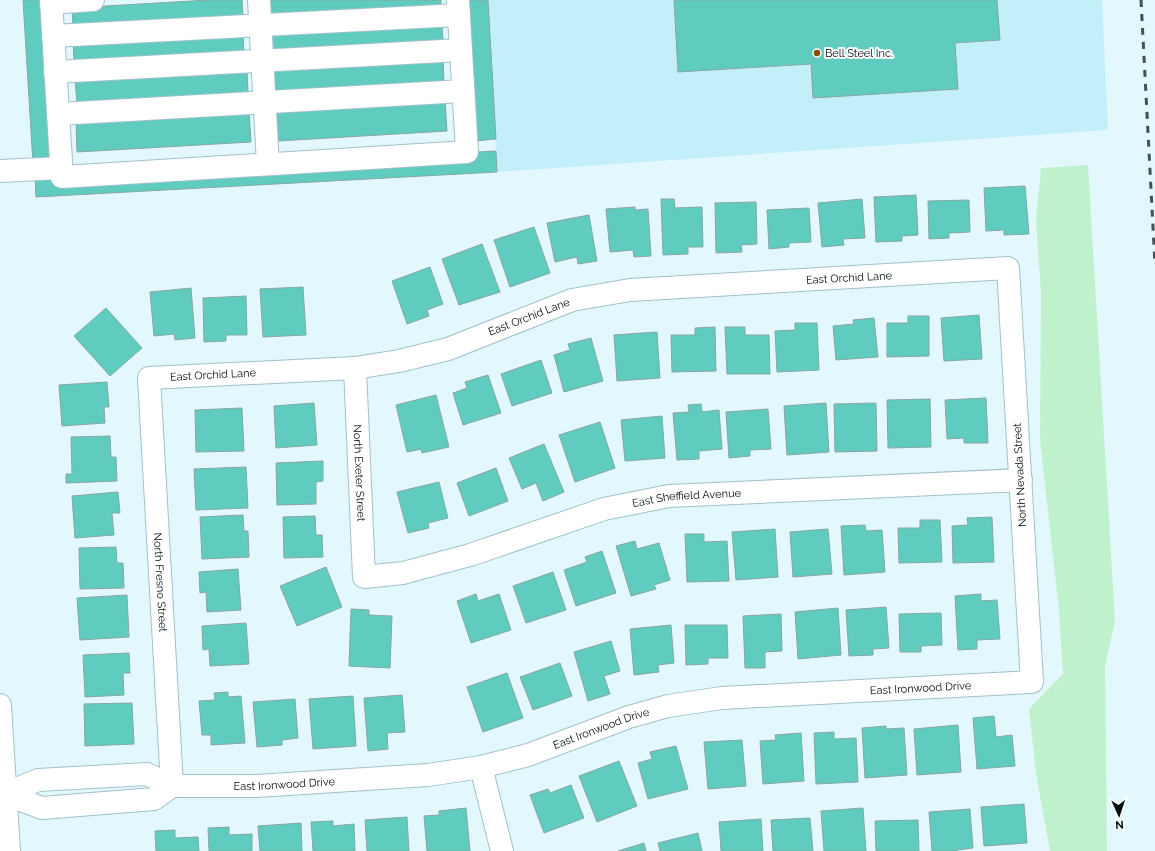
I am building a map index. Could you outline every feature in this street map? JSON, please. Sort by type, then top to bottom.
[{"type":"street","points":[[53,36],[260,24],[458,7],[467,152],[62,177],[55,72],[51,1],[93,0]]},
{"type":"street","points":[[259,0],[268,164]]},
{"type":"street","points":[[55,72],[262,62],[461,50]]},
{"type":"street","points":[[58,114],[464,91]]},
{"type":"street","points":[[0,171],[61,168]]},
{"type":"street","name":"East Orchid Lane","points":[[149,378],[355,368],[399,361],[448,349],[572,300],[630,290],[1008,268]]},
{"type":"street","name":"North Nevada Street","points":[[1008,268],[1032,682]]},
{"type":"street","name":"North Exeter Street","points":[[355,368],[364,577]]},
{"type":"street","name":"North Fresno Street","points":[[149,378],[172,786]]},
{"type":"street","name":"East Sheffield Avenue","points":[[364,577],[403,573],[470,555],[604,509],[669,496],[1020,480]]},
{"type":"street","name":"East Ironwood Drive","points":[[172,786],[258,786],[428,774],[481,767],[528,755],[629,717],[668,706],[722,698],[1032,682]]},
{"type":"street","points":[[0,705],[9,851]]},
{"type":"street","points":[[481,767],[502,851]]},
{"type":"street","points":[[5,794],[42,808],[154,799],[172,786]]},
{"type":"shaded area","points":[[488,0],[1102,0],[1108,130],[497,172]]},
{"type":"green space","points":[[1088,165],[1115,621],[1105,666],[1107,851],[1050,851],[1036,773],[1029,709],[1063,674],[1059,610],[1040,440],[1041,294],[1036,219],[1041,168]]},
{"type":"building","points":[[23,0],[42,0],[52,163],[33,164]]},
{"type":"building","points":[[208,0],[242,0],[243,16],[73,26],[72,8]]},
{"type":"building","points":[[270,0],[441,0],[441,5],[271,16]]},
{"type":"building","points":[[467,0],[488,0],[496,139],[476,141]]},
{"type":"building","name":"Bell Steel Inc.","points":[[674,0],[997,0],[1000,40],[955,43],[958,89],[813,98],[811,64],[678,72]]},
{"type":"building","points":[[442,24],[443,41],[272,50],[272,32]]},
{"type":"building","points":[[243,34],[244,52],[74,60],[73,43]]},
{"type":"building","points":[[443,59],[444,83],[275,93],[273,69]]},
{"type":"building","points":[[247,69],[248,93],[77,103],[75,79]]},
{"type":"building","points":[[445,99],[447,131],[278,141],[276,109]]},
{"type":"building","points":[[249,110],[251,142],[77,152],[76,121]]},
{"type":"building","points":[[496,151],[497,172],[36,197],[35,176]]},
{"type":"building","points":[[1025,186],[1029,234],[1004,235],[1004,230],[986,231],[984,188]]},
{"type":"building","points":[[916,195],[918,235],[902,236],[902,241],[876,242],[874,197]]},
{"type":"building","points":[[661,199],[674,199],[675,208],[702,207],[703,247],[688,247],[688,254],[663,255]]},
{"type":"building","points":[[862,199],[865,238],[843,239],[844,245],[822,247],[818,203]]},
{"type":"building","points":[[969,200],[970,232],[949,233],[949,238],[929,239],[928,201]]},
{"type":"building","points":[[756,202],[757,244],[741,245],[742,252],[716,253],[715,203]]},
{"type":"building","points":[[635,207],[635,210],[648,209],[651,256],[634,257],[633,250],[610,252],[606,209]]},
{"type":"building","points":[[809,208],[811,242],[789,243],[789,247],[769,249],[767,210]]},
{"type":"building","points":[[589,215],[597,261],[578,264],[577,257],[555,262],[547,223]]},
{"type":"building","points":[[534,227],[550,273],[510,287],[494,240]]},
{"type":"building","points":[[482,244],[500,292],[459,305],[442,259]]},
{"type":"building","points":[[430,267],[443,304],[427,310],[429,316],[407,324],[392,281]]},
{"type":"building","points":[[303,287],[306,335],[263,337],[260,289]]},
{"type":"building","points":[[191,288],[195,338],[175,340],[174,334],[154,336],[150,292]]},
{"type":"building","points":[[246,296],[247,335],[226,335],[226,341],[204,342],[203,298]]},
{"type":"building","points":[[106,308],[142,348],[110,376],[74,336]]},
{"type":"building","points":[[979,315],[982,359],[944,361],[941,318]]},
{"type":"building","points":[[908,316],[929,316],[929,356],[887,357],[887,323],[908,323]]},
{"type":"building","points":[[874,318],[878,357],[836,360],[833,326],[854,324],[853,320]]},
{"type":"building","points":[[795,323],[817,323],[819,370],[777,372],[775,331],[795,330]]},
{"type":"building","points":[[715,327],[716,371],[672,372],[671,335],[695,335],[695,328]]},
{"type":"building","points":[[725,327],[745,327],[745,335],[769,335],[770,374],[727,374]]},
{"type":"building","points":[[657,332],[660,378],[617,381],[614,335]]},
{"type":"building","points":[[591,338],[603,381],[564,392],[554,355],[570,350],[568,344]]},
{"type":"building","points":[[541,360],[552,393],[512,406],[501,374]]},
{"type":"building","points":[[488,375],[501,413],[463,425],[453,393],[467,388],[465,382]]},
{"type":"building","points":[[107,382],[109,407],[104,407],[105,423],[62,426],[59,385]]},
{"type":"building","points":[[436,395],[449,447],[422,453],[421,449],[407,452],[396,405]]},
{"type":"building","points":[[986,398],[988,443],[964,443],[964,438],[947,439],[945,400]]},
{"type":"building","points":[[930,399],[931,447],[888,448],[887,400]]},
{"type":"building","points":[[314,403],[317,445],[276,448],[274,406]]},
{"type":"building","points":[[826,403],[829,452],[787,455],[784,406]]},
{"type":"building","points":[[876,403],[877,451],[835,452],[834,404]]},
{"type":"building","points":[[701,404],[702,412],[719,410],[722,449],[699,451],[699,459],[677,460],[673,413],[689,412],[688,405]]},
{"type":"building","points":[[242,408],[244,451],[196,452],[195,410]]},
{"type":"building","points":[[768,409],[771,449],[750,450],[750,456],[729,458],[726,412]]},
{"type":"building","points":[[662,416],[665,458],[625,461],[621,420]]},
{"type":"building","points":[[600,422],[615,468],[575,482],[559,435]]},
{"type":"building","points":[[110,436],[111,457],[116,457],[117,481],[66,483],[66,474],[72,474],[71,437]]},
{"type":"building","points":[[544,444],[564,492],[543,501],[536,483],[522,489],[509,458]]},
{"type":"building","points":[[323,461],[323,481],[316,482],[316,504],[277,505],[276,463]]},
{"type":"building","points":[[246,467],[248,508],[196,510],[194,469]]},
{"type":"building","points":[[496,468],[508,501],[469,516],[457,483]]},
{"type":"building","points":[[439,482],[448,518],[428,523],[429,528],[408,533],[397,492]]},
{"type":"building","points":[[118,492],[120,513],[112,513],[114,535],[75,538],[72,496]]},
{"type":"building","points":[[243,515],[244,531],[248,531],[249,557],[202,559],[200,517]]},
{"type":"building","points":[[315,516],[316,535],[322,535],[323,557],[284,558],[283,517]]},
{"type":"building","points":[[992,517],[994,562],[953,563],[952,526],[968,525],[967,518]]},
{"type":"building","points":[[920,520],[940,520],[942,562],[899,563],[898,528],[920,528]]},
{"type":"building","points":[[865,525],[866,531],[882,530],[885,572],[844,575],[841,526]]},
{"type":"building","points":[[775,529],[778,577],[736,580],[732,532]]},
{"type":"building","points":[[828,529],[832,574],[793,577],[790,532]]},
{"type":"building","points":[[685,534],[704,534],[704,542],[727,541],[729,581],[687,582]]},
{"type":"building","points":[[635,541],[637,549],[659,543],[670,580],[654,585],[656,589],[631,596],[616,546]]},
{"type":"building","points":[[116,547],[117,563],[123,563],[124,588],[80,589],[79,548]]},
{"type":"building","points":[[602,551],[616,593],[576,606],[564,570],[587,562],[585,557]]},
{"type":"building","points":[[326,567],[342,607],[297,626],[280,586]]},
{"type":"building","points":[[238,569],[241,610],[207,612],[206,592],[200,593],[199,572]]},
{"type":"building","points":[[553,572],[566,610],[526,623],[513,586]]},
{"type":"building","points":[[476,594],[478,601],[499,594],[511,630],[471,643],[457,601]]},
{"type":"building","points":[[981,594],[981,601],[997,600],[1000,639],[977,640],[977,649],[958,650],[955,596]]},
{"type":"building","points":[[127,595],[129,637],[80,640],[77,598]]},
{"type":"building","points":[[886,607],[889,648],[873,649],[873,655],[849,656],[846,610]]},
{"type":"building","points":[[838,608],[841,655],[798,659],[795,612]]},
{"type":"building","points":[[351,609],[369,610],[369,615],[392,616],[390,668],[349,666]]},
{"type":"building","points":[[941,613],[942,645],[921,646],[921,652],[900,652],[899,614]]},
{"type":"building","points":[[781,614],[782,651],[765,652],[765,668],[745,668],[743,616]]},
{"type":"building","points":[[246,623],[249,664],[210,666],[209,649],[203,650],[202,626]]},
{"type":"building","points":[[671,625],[674,663],[658,665],[659,672],[634,675],[630,629]]},
{"type":"building","points":[[685,625],[727,625],[728,658],[708,658],[708,664],[686,665]]},
{"type":"building","points":[[611,641],[620,671],[604,676],[610,694],[588,701],[574,652]]},
{"type":"building","points":[[129,653],[130,673],[123,673],[124,695],[85,697],[83,655]]},
{"type":"building","points":[[560,663],[572,696],[533,710],[520,677]]},
{"type":"building","points":[[507,673],[523,718],[483,732],[467,687]]},
{"type":"building","points":[[228,692],[228,697],[241,696],[245,743],[211,745],[211,735],[202,735],[199,701],[215,700],[214,693]]},
{"type":"building","points":[[402,695],[405,732],[387,733],[388,749],[368,751],[364,698]]},
{"type":"building","points":[[353,696],[356,746],[313,749],[309,699]]},
{"type":"building","points":[[295,699],[298,738],[282,740],[282,745],[257,747],[253,702]]},
{"type":"building","points":[[132,703],[134,744],[85,746],[84,704]]},
{"type":"building","points":[[994,716],[996,737],[1012,735],[1015,766],[977,769],[973,718]]},
{"type":"building","points":[[958,725],[961,772],[917,775],[914,729]]},
{"type":"building","points":[[886,726],[886,729],[904,728],[907,775],[865,778],[862,728]]},
{"type":"building","points":[[834,732],[834,739],[856,738],[858,782],[816,784],[814,733]]},
{"type":"building","points":[[801,733],[804,781],[763,784],[760,741],[776,740],[775,735]]},
{"type":"building","points":[[742,740],[746,786],[708,789],[704,742]]},
{"type":"building","points":[[676,746],[688,789],[648,799],[638,763],[652,759],[650,752]]},
{"type":"building","points":[[619,761],[637,806],[597,822],[579,776]]},
{"type":"building","points":[[571,785],[584,818],[544,833],[530,795],[548,789],[550,793]]},
{"type":"building","points":[[1024,804],[1027,843],[984,846],[981,807]]},
{"type":"building","points":[[466,808],[470,851],[427,851],[424,816],[439,815],[439,811]]},
{"type":"building","points":[[863,808],[866,851],[824,851],[821,811]]},
{"type":"building","points":[[970,809],[973,848],[957,851],[932,851],[929,812]]},
{"type":"building","points":[[407,817],[409,851],[367,851],[365,820]]},
{"type":"building","points":[[810,818],[813,851],[773,851],[771,820]]},
{"type":"building","points":[[761,819],[763,851],[721,851],[719,822]]},
{"type":"building","points":[[918,820],[919,851],[876,851],[875,821]]},
{"type":"building","points":[[333,821],[333,826],[354,824],[355,851],[313,851],[311,822]]},
{"type":"building","points":[[301,823],[302,851],[260,851],[258,826]]},
{"type":"building","points":[[229,827],[229,835],[252,834],[252,851],[209,851],[208,828]]},
{"type":"building","points":[[175,830],[175,838],[198,837],[199,851],[156,851],[155,831]]},
{"type":"building","points":[[698,833],[702,851],[660,851],[658,843]]},
{"type":"building","points":[[644,843],[646,851],[618,851]]},
{"type":"railway","points":[[1141,0],[1155,265]]},
{"type":"place","name":"Bell Steel Inc.","points":[[817,53]]}]
